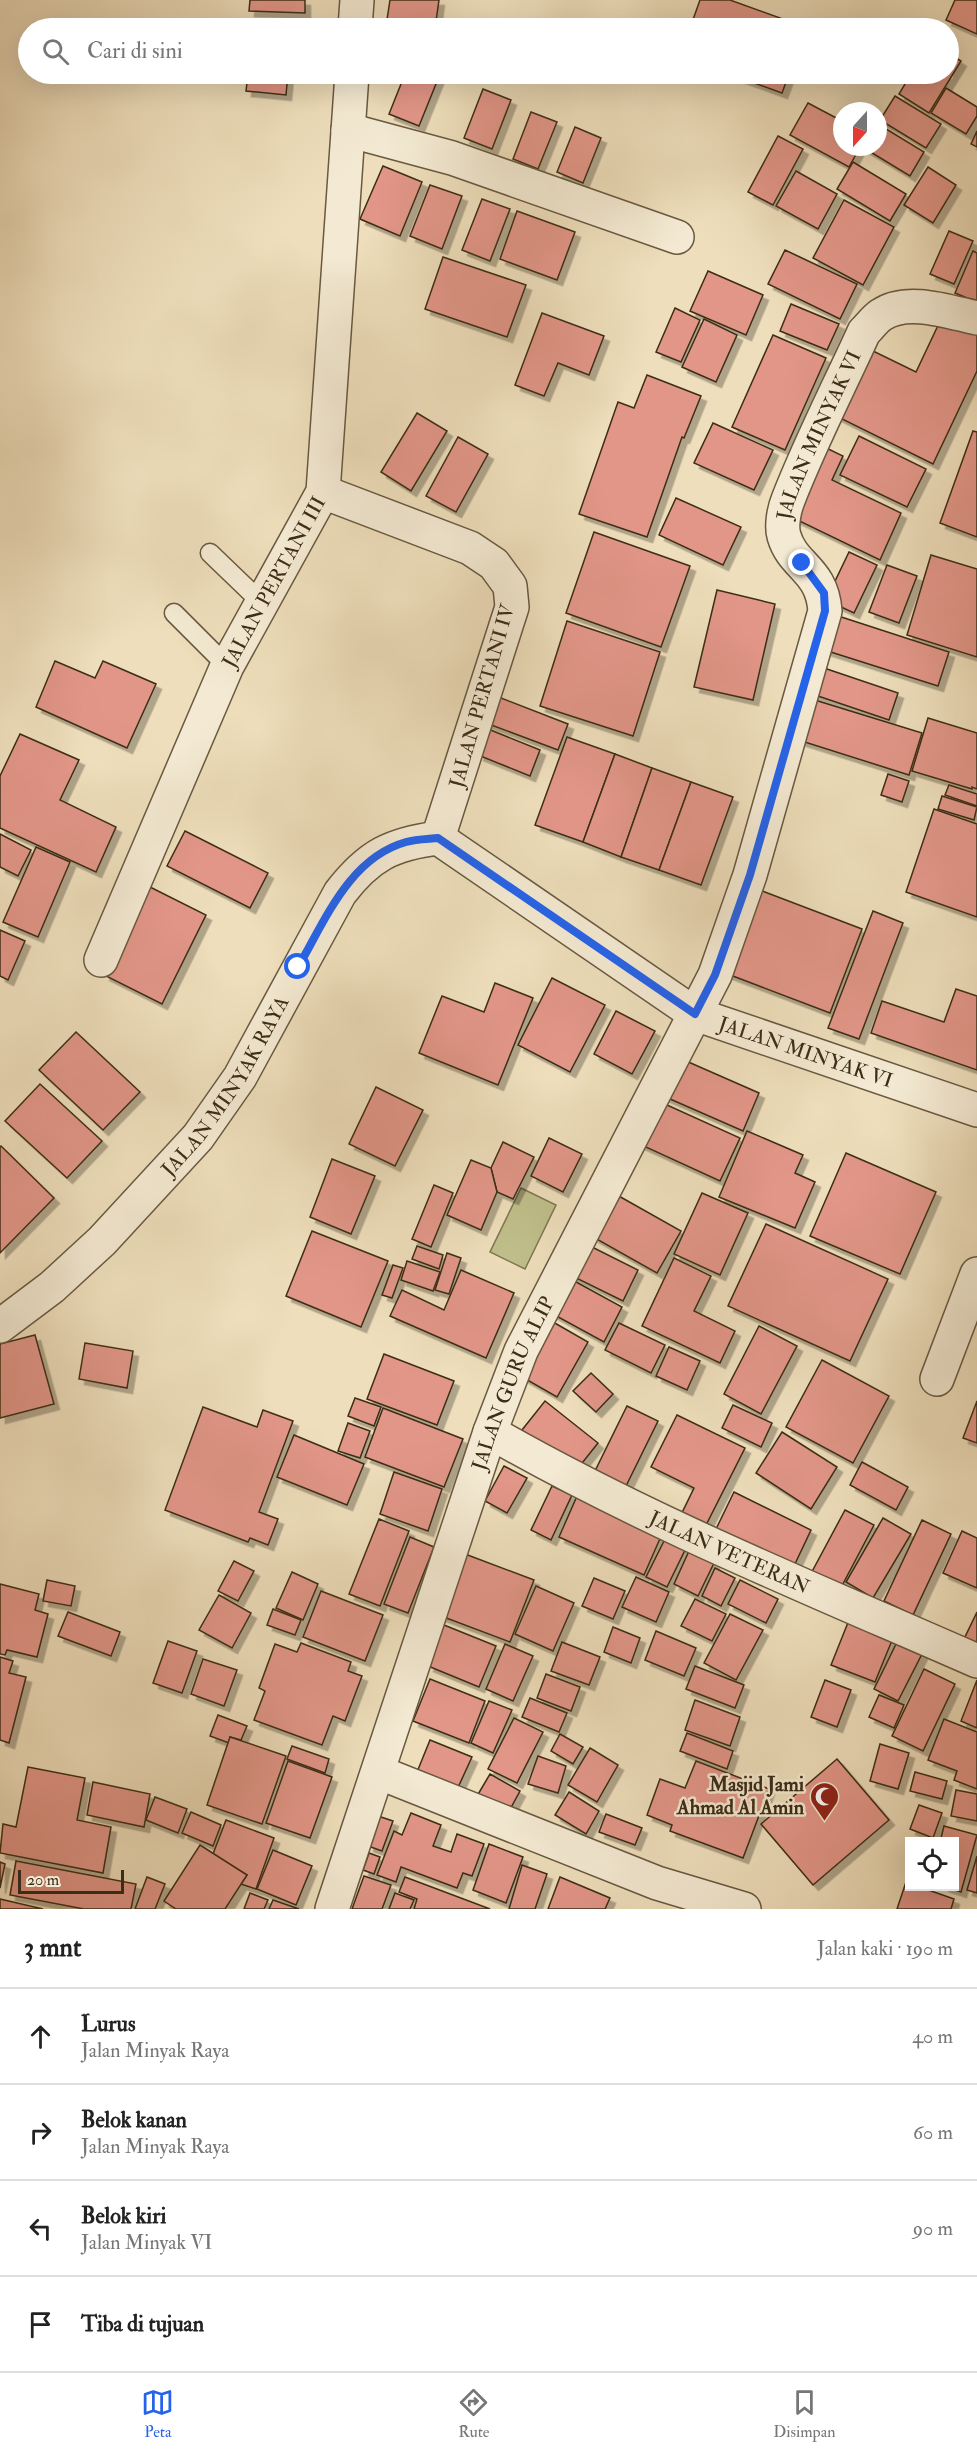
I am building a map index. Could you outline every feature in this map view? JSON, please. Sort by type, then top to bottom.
[{"type":"street","points":[[356,18],[357,0]]},
{"type":"street","name":"JALAN PERTANI III","points":[[101,960],[227,666],[323,492],[351,84]]},
{"type":"street","points":[[348,130],[452,158],[677,237]]},
{"type":"street","name":"JALAN MINYAK VI","points":[[977,318],[934,309],[904,307],[882,314],[864,332],[787,502],[783,534],[790,548],[824,593],[825,611],[750,875],[715,975],[695,1014],[977,1110]]},
{"type":"street","name":"JALAN PERTANI IV","points":[[323,492],[470,549],[494,564],[510,586],[512,607],[438,838]]},
{"type":"street","points":[[438,838],[695,1014]]},
{"type":"street","name":"JALAN MINYAK RAYA","points":[[0,1326],[52,1287],[102,1241],[198,1137],[240,1077],[298,967],[352,877],[373,858],[405,842],[438,838]]},
{"type":"street","name":"JALAN GURU ALIP","points":[[332,1909],[490,1432],[521,1351],[695,1014]]},
{"type":"street","points":[[937,1379],[977,1274]]},
{"type":"street","name":"JALAN VETERAN","points":[[490,1432],[560,1472],[652,1516],[977,1661]]},
{"type":"street","points":[[378,1772],[657,1883],[744,1909]]},
{"type":"lane","points":[[210,553],[262,603]]},
{"type":"lane","points":[[174,613],[227,666]]},
{"type":"shaded area","points":[[521,1188],[556,1205],[525,1269],[490,1252]]},
{"type":"building","points":[[250,0],[305,0],[305,13],[249,11]]},
{"type":"building","points":[[390,0],[439,0],[436,18],[387,18]]},
{"type":"building","points":[[700,0],[730,0],[780,18],[694,18]]},
{"type":"building","points":[[955,0],[977,0],[977,34],[959,26],[959,18],[947,18]]},
{"type":"building","points":[[247,84],[287,84],[286,95],[246,91]]},
{"type":"building","points":[[401,84],[436,84],[419,126],[389,114]]},
{"type":"building","points":[[757,84],[785,84],[782,93]]},
{"type":"building","points":[[905,84],[947,84],[929,113],[899,94]]},
{"type":"building","points":[[946,88],[977,107],[977,116],[966,134],[931,113]]},
{"type":"building","points":[[483,89],[511,100],[492,149],[464,138]]},
{"type":"building","points":[[895,96],[941,124],[926,148],[887,124],[887,109]]},
{"type":"building","points":[[808,103],[833,116],[833,156],[855,156],[849,167],[790,135]]},
{"type":"building","points":[[531,112],[557,122],[538,169],[513,159]]},
{"type":"building","points":[[575,127],[601,138],[583,183],[557,172]]},
{"type":"building","points":[[887,129],[924,152],[910,176],[877,156],[887,156]]},
{"type":"building","points":[[977,131],[977,147],[971,144]]},
{"type":"building","points":[[778,136],[803,149],[773,205],[748,192]]},
{"type":"building","points":[[853,162],[906,194],[890,221],[837,189]]},
{"type":"building","points":[[383,166],[422,182],[400,236],[360,219]]},
{"type":"building","points":[[928,167],[956,185],[933,223],[904,205]]},
{"type":"building","points":[[796,171],[837,194],[818,229],[776,206]]},
{"type":"building","points":[[430,185],[462,196],[442,249],[410,236]]},
{"type":"building","points":[[482,199],[510,209],[490,261],[462,250]]},
{"type":"building","points":[[844,200],[894,227],[863,285],[813,258]]},
{"type":"building","points":[[517,211],[575,232],[557,280],[500,259]]},
{"type":"building","points":[[949,231],[973,241],[954,284],[930,274]]},
{"type":"building","points":[[785,250],[857,284],[840,319],[768,284]]},
{"type":"building","points":[[973,251],[977,253],[977,302],[955,293]]},
{"type":"building","points":[[443,257],[526,285],[507,337],[425,309]]},
{"type":"building","points":[[708,271],[763,295],[746,335],[690,311]]},
{"type":"building","points":[[791,304],[839,324],[827,350],[780,331]]},
{"type":"building","points":[[675,308],[700,320],[681,362],[656,352]]},
{"type":"building","points":[[542,313],[604,336],[589,375],[558,363],[544,396],[515,385]]},
{"type":"building","points":[[942,317],[977,333],[977,371],[933,464],[836,416],[867,348],[916,372]]},
{"type":"building","points":[[704,319],[737,335],[716,382],[682,367]]},
{"type":"building","points":[[773,335],[826,358],[785,450],[732,427]]},
{"type":"building","points":[[647,375],[701,396],[684,438],[682,437],[647,537],[579,514],[618,402],[634,408]]},
{"type":"building","points":[[417,413],[447,431],[411,491],[381,472]]},
{"type":"building","points":[[713,423],[773,450],[754,490],[694,463]]},
{"type":"building","points":[[973,431],[977,432],[977,537],[940,523]]},
{"type":"building","points":[[859,436],[926,469],[907,507],[840,475]]},
{"type":"building","points":[[458,437],[488,454],[456,512],[426,496]]},
{"type":"building","points":[[818,444],[843,456],[832,480],[901,513],[880,560],[789,516]]},
{"type":"building","points":[[676,498],[741,527],[723,565],[659,535]]},
{"type":"building","points":[[594,532],[690,566],[661,647],[566,613]]},
{"type":"building","points":[[849,552],[877,565],[854,613],[826,600]]},
{"type":"building","points":[[931,555],[977,569],[977,657],[907,635]]},
{"type":"building","points":[[887,565],[917,576],[899,623],[869,612]]},
{"type":"building","points":[[717,590],[775,604],[753,700],[694,687]]},
{"type":"building","points":[[829,613],[949,652],[938,686],[818,648]]},
{"type":"building","points":[[567,621],[660,652],[633,736],[540,706]]},
{"type":"building","points":[[55,661],[95,678],[103,661],[156,684],[127,748],[36,707]]},
{"type":"building","points":[[821,667],[898,693],[889,720],[812,694]]},
{"type":"building","points":[[496,696],[568,724],[558,750],[486,723]]},
{"type":"building","points":[[805,697],[922,733],[909,775],[792,738]]},
{"type":"building","points":[[928,718],[977,733],[977,789],[912,771]]},
{"type":"building","points":[[488,729],[540,750],[530,776],[478,755]]},
{"type":"building","points":[[20,734],[79,760],[60,800],[116,827],[96,872],[0,828],[0,776]]},
{"type":"building","points":[[567,737],[615,754],[583,842],[535,825]]},
{"type":"building","points":[[615,754],[652,768],[621,857],[583,842]]},
{"type":"building","points":[[652,768],[691,782],[659,870],[621,857]]},
{"type":"building","points":[[888,774],[909,781],[902,802],[881,795]]},
{"type":"building","points":[[691,782],[733,797],[701,885],[659,870]]},
{"type":"building","points":[[949,785],[977,794],[977,806],[945,795]]},
{"type":"building","points":[[942,796],[977,807],[974,820],[938,809]]},
{"type":"building","points":[[934,809],[977,824],[977,917],[906,892]]},
{"type":"building","points":[[185,831],[268,873],[250,908],[167,866]]},
{"type":"building","points":[[0,834],[31,850],[18,876],[0,867]]},
{"type":"building","points":[[36,847],[70,862],[38,937],[3,922]]},
{"type":"building","points":[[148,886],[206,915],[162,1004],[104,975]]},
{"type":"building","points":[[757,889],[862,929],[830,1013],[725,973]]},
{"type":"building","points":[[873,911],[903,923],[859,1039],[828,1028]]},
{"type":"building","points":[[0,930],[25,941],[8,980],[0,976]]},
{"type":"building","points":[[552,978],[605,1005],[570,1072],[518,1045]]},
{"type":"building","points":[[495,983],[533,998],[498,1085],[419,1053],[442,996],[484,1012]]},
{"type":"building","points":[[956,989],[977,996],[977,1070],[871,1033],[882,1001],[944,1022]]},
{"type":"building","points":[[616,1011],[655,1031],[632,1074],[594,1054]]},
{"type":"building","points":[[76,1032],[140,1092],[103,1130],[39,1070]]},
{"type":"building","points":[[677,1057],[759,1093],[743,1131],[661,1095]]},
{"type":"building","points":[[40,1084],[102,1141],[67,1178],[5,1121]]},
{"type":"building","points":[[376,1087],[423,1110],[395,1166],[349,1144]]},
{"type":"building","points":[[656,1100],[740,1138],[720,1181],[637,1143]]},
{"type":"building","points":[[747,1131],[803,1155],[795,1173],[815,1182],[795,1228],[719,1197]]},
{"type":"building","points":[[549,1138],[582,1154],[563,1192],[531,1176]]},
{"type":"building","points":[[503,1142],[534,1157],[513,1199],[497,1192],[491,1168]]},
{"type":"building","points":[[0,1147],[54,1198],[0,1253]]},
{"type":"building","points":[[846,1153],[936,1192],[900,1274],[810,1236]]},
{"type":"building","points":[[332,1159],[375,1176],[351,1234],[310,1217]]},
{"type":"building","points":[[471,1160],[491,1168],[497,1192],[481,1230],[447,1215]]},
{"type":"building","points":[[434,1185],[453,1193],[431,1247],[412,1239]]},
{"type":"building","points":[[702,1193],[748,1213],[720,1275],[674,1254]]},
{"type":"building","points":[[617,1195],[681,1231],[657,1273],[593,1237]]},
{"type":"building","points":[[766,1224],[888,1279],[850,1361],[728,1306]]},
{"type":"building","points":[[312,1231],[388,1261],[361,1327],[286,1296]]},
{"type":"building","points":[[586,1244],[638,1270],[623,1301],[570,1275]]},
{"type":"building","points":[[417,1246],[443,1255],[439,1269],[412,1259]]},
{"type":"building","points":[[447,1253],[461,1258],[449,1294],[435,1290]]},
{"type":"building","points":[[674,1258],[711,1276],[694,1311],[735,1331],[720,1363],[642,1326]]},
{"type":"building","points":[[407,1261],[440,1272],[433,1291],[401,1280]]},
{"type":"building","points":[[393,1265],[403,1268],[392,1298],[382,1295]]},
{"type":"building","points":[[461,1270],[514,1293],[486,1358],[390,1316],[402,1290],[444,1310]]},
{"type":"building","points":[[567,1277],[622,1307],[604,1342],[549,1312]]},
{"type":"building","points":[[546,1318],[588,1342],[557,1397],[515,1373]]},
{"type":"building","points":[[619,1323],[665,1345],[651,1373],[605,1350]]},
{"type":"building","points":[[759,1326],[797,1346],[761,1414],[724,1394]]},
{"type":"building","points":[[35,1335],[54,1404],[0,1418],[0,1344]]},
{"type":"building","points":[[85,1343],[133,1351],[127,1388],[79,1379]]},
{"type":"building","points":[[669,1347],[700,1361],[687,1390],[656,1376]]},
{"type":"building","points":[[384,1354],[454,1381],[437,1425],[367,1399]]},
{"type":"building","points":[[822,1360],[889,1396],[853,1463],[786,1427]]},
{"type":"building","points":[[591,1373],[613,1394],[596,1412],[573,1391]]},
{"type":"building","points":[[355,1398],[381,1407],[374,1426],[348,1416]]},
{"type":"building","points":[[545,1401],[598,1443],[575,1472],[522,1430]]},
{"type":"building","points":[[977,1401],[977,1443],[963,1438]]},
{"type":"building","points":[[733,1405],[772,1423],[761,1447],[722,1428]]},
{"type":"building","points":[[627,1406],[658,1421],[626,1486],[595,1471]]},
{"type":"building","points":[[203,1407],[257,1427],[263,1410],[293,1421],[259,1512],[278,1519],[268,1545],[250,1538],[248,1542],[165,1510]]},
{"type":"building","points":[[383,1408],[463,1439],[444,1487],[365,1457]]},
{"type":"building","points":[[677,1415],[745,1448],[701,1535],[677,1523],[694,1488],[651,1467]]},
{"type":"building","points":[[348,1423],[370,1431],[360,1458],[338,1451]]},
{"type":"building","points":[[782,1432],[837,1467],[811,1509],[756,1473]]},
{"type":"building","points":[[294,1435],[364,1464],[347,1505],[277,1477]]},
{"type":"building","points":[[862,1462],[908,1487],[896,1510],[850,1485]]},
{"type":"building","points":[[504,1466],[527,1478],[507,1513],[485,1501]]},
{"type":"building","points":[[394,1472],[442,1489],[428,1531],[380,1514]]},
{"type":"building","points":[[552,1486],[572,1495],[551,1540],[531,1530]]},
{"type":"building","points":[[581,1487],[666,1525],[644,1575],[559,1537]]},
{"type":"building","points":[[734,1492],[811,1530],[794,1566],[716,1529]]},
{"type":"building","points":[[845,1510],[874,1525],[836,1597],[807,1581]]},
{"type":"building","points":[[883,1518],[911,1534],[873,1598],[846,1582]]},
{"type":"building","points":[[379,1519],[409,1531],[380,1606],[349,1594]]},
{"type":"building","points":[[922,1520],[951,1534],[913,1615],[884,1601]]},
{"type":"building","points":[[962,1531],[977,1538],[977,1588],[943,1573]]},
{"type":"building","points":[[410,1537],[434,1547],[408,1613],[384,1604]]},
{"type":"building","points":[[666,1537],[686,1548],[667,1587],[646,1577]]},
{"type":"building","points":[[689,1551],[714,1563],[698,1596],[674,1584]]},
{"type":"building","points":[[465,1554],[534,1580],[510,1642],[441,1616]]},
{"type":"building","points":[[234,1561],[254,1571],[238,1601],[218,1591]]},
{"type":"building","points":[[715,1568],[735,1578],[721,1606],[702,1596]]},
{"type":"building","points":[[292,1572],[318,1584],[303,1620],[276,1608]]},
{"type":"building","points":[[636,1577],[669,1592],[656,1622],[622,1607]]},
{"type":"building","points":[[594,1578],[625,1591],[613,1619],[582,1606]]},
{"type":"building","points":[[47,1580],[75,1586],[71,1606],[43,1601]]},
{"type":"building","points":[[740,1580],[778,1599],[766,1623],[728,1604]]},
{"type":"building","points":[[0,1584],[39,1594],[35,1610],[48,1614],[37,1657],[7,1650],[5,1655],[0,1654]]},
{"type":"building","points":[[536,1586],[574,1603],[553,1651],[515,1634]]},
{"type":"building","points":[[321,1591],[383,1615],[365,1661],[303,1637]]},
{"type":"building","points":[[219,1595],[251,1613],[232,1648],[199,1630]]},
{"type":"building","points":[[695,1599],[726,1614],[712,1641],[681,1626]]},
{"type":"building","points":[[273,1609],[301,1620],[295,1635],[267,1625]]},
{"type":"building","points":[[68,1612],[120,1632],[111,1656],[58,1636]]},
{"type":"building","points":[[977,1612],[977,1645],[964,1639]]},
{"type":"building","points":[[730,1614],[763,1630],[736,1680],[704,1663]]},
{"type":"building","points":[[849,1620],[893,1638],[875,1682],[831,1665]]},
{"type":"building","points":[[444,1625],[496,1646],[479,1687],[428,1666]]},
{"type":"building","points":[[613,1627],[640,1638],[631,1663],[604,1652]]},
{"type":"building","points":[[656,1631],[696,1648],[684,1676],[645,1660]]},
{"type":"building","points":[[899,1638],[924,1650],[898,1701],[874,1689]]},
{"type":"building","points":[[168,1641],[197,1651],[182,1693],[153,1683]]},
{"type":"building","points":[[562,1642],[600,1657],[589,1685],[551,1671]]},
{"type":"building","points":[[301,1643],[351,1662],[348,1671],[362,1676],[345,1721],[333,1716],[322,1745],[254,1720],[265,1691],[259,1688],[275,1644],[297,1652]]},
{"type":"building","points":[[505,1644],[533,1656],[513,1701],[486,1689]]},
{"type":"building","points":[[0,1657],[13,1661],[9,1673],[26,1677],[9,1743],[0,1740]]},
{"type":"building","points":[[203,1659],[237,1670],[224,1706],[191,1694]]},
{"type":"building","points":[[695,1666],[744,1685],[735,1708],[686,1689]]},
{"type":"building","points":[[924,1669],[955,1684],[923,1751],[892,1736]]},
{"type":"building","points":[[546,1674],[580,1687],[571,1711],[537,1698]]},
{"type":"building","points":[[430,1679],[485,1701],[469,1743],[413,1721]]},
{"type":"building","points":[[825,1680],[851,1690],[837,1727],[811,1717]]},
{"type":"building","points":[[977,1680],[977,1728],[961,1721]]},
{"type":"building","points":[[879,1695],[904,1705],[894,1728],[869,1717]]},
{"type":"building","points":[[530,1698],[567,1713],[559,1732],[522,1717]]},
{"type":"building","points":[[695,1700],[740,1717],[730,1746],[685,1730]]},
{"type":"building","points":[[489,1701],[512,1710],[493,1753],[471,1743]]},
{"type":"building","points":[[218,1715],[247,1726],[241,1740],[230,1737],[229,1743],[210,1736]]},
{"type":"building","points":[[514,1718],[543,1732],[517,1783],[488,1769]]},
{"type":"building","points":[[944,1719],[977,1732],[977,1789],[954,1780],[957,1771],[928,1760]]},
{"type":"building","points":[[687,1733],[733,1751],[727,1769],[680,1751]]},
{"type":"building","points":[[560,1734],[583,1747],[573,1764],[551,1751]]},
{"type":"building","points":[[230,1737],[286,1756],[262,1824],[207,1805]]},
{"type":"building","points":[[430,1740],[472,1757],[455,1794],[415,1777]]},
{"type":"building","points":[[880,1744],[909,1753],[898,1789],[870,1781]]},
{"type":"building","points":[[292,1746],[329,1759],[325,1773],[287,1759]]},
{"type":"building","points":[[590,1748],[618,1765],[597,1802],[568,1785]]},
{"type":"building","points":[[538,1756],[566,1766],[558,1793],[528,1784]]},
{"type":"building","name":"Masjid Jami Ahmad Al Amin","points":[[837,1759],[889,1820],[813,1885],[761,1824]]},
{"type":"building","points":[[288,1761],[332,1777],[310,1838],[266,1823]]},
{"type":"building","points":[[696,1761],[769,1789],[743,1858],[670,1831],[672,1825],[647,1815],[660,1779],[685,1788]]},
{"type":"building","points":[[28,1767],[85,1778],[77,1820],[111,1827],[103,1873],[0,1853],[3,1824],[16,1827]]},
{"type":"building","points":[[915,1772],[947,1781],[942,1799],[910,1791]]},
{"type":"building","points":[[490,1774],[520,1791],[508,1813],[477,1796]]},
{"type":"building","points":[[93,1782],[150,1794],[144,1827],[87,1815]]},
{"type":"building","points":[[956,1790],[977,1794],[977,1821],[951,1816]]},
{"type":"building","points":[[569,1792],[599,1811],[586,1834],[555,1815]]},
{"type":"building","points":[[155,1797],[187,1809],[178,1833],[146,1820]]},
{"type":"building","points":[[919,1805],[942,1813],[933,1837],[910,1829]]},
{"type":"building","points":[[191,1812],[221,1825],[213,1846],[182,1833]]},
{"type":"building","points":[[411,1813],[441,1825],[433,1846],[451,1852],[457,1834],[484,1844],[472,1876],[463,1873],[457,1888],[401,1867],[396,1882],[377,1875],[394,1831],[402,1835]]},
{"type":"building","points":[[606,1814],[642,1828],[635,1845],[599,1832]]},
{"type":"building","points":[[378,1816],[393,1821],[382,1851],[368,1846]]},
{"type":"building","points":[[226,1820],[274,1838],[256,1889],[241,1884],[247,1875],[213,1854]]},
{"type":"building","points":[[944,1826],[977,1835],[961,1892],[958,1891],[959,1837],[941,1837]]},
{"type":"building","points":[[489,1844],[523,1857],[506,1903],[473,1890]]},
{"type":"building","points":[[200,1845],[247,1875],[225,1909],[176,1909],[164,1901]]},
{"type":"building","points":[[273,1850],[312,1866],[296,1905],[257,1889]]},
{"type":"building","points":[[369,1853],[380,1857],[374,1874],[363,1870]]},
{"type":"building","points":[[977,1856],[977,1893],[967,1890]]},
{"type":"building","points":[[16,1861],[136,1884],[131,1909],[84,1909],[10,1895]]},
{"type":"building","points":[[0,1862],[5,1864],[0,1888]]},
{"type":"building","points":[[522,1865],[547,1874],[535,1909],[509,1909]]},
{"type":"building","points":[[364,1876],[391,1885],[382,1909],[352,1909]]},
{"type":"building","points":[[147,1877],[165,1884],[155,1909],[135,1909]]},
{"type":"building","points":[[405,1877],[490,1909],[414,1909],[417,1899],[399,1892]]},
{"type":"building","points":[[560,1877],[610,1898],[605,1909],[548,1909]]},
{"type":"building","points":[[905,1885],[905,1891],[931,1891],[954,1899],[951,1909],[897,1909]]},
{"type":"building","points":[[250,1893],[268,1900],[264,1909],[244,1909]]},
{"type":"building","points":[[395,1893],[414,1900],[410,1909],[389,1909]]},
{"type":"building","points":[[0,1899],[43,1909],[0,1909]]},
{"type":"building","points":[[273,1900],[299,1909],[269,1909]]},
{"type":"place","name":"Masjid Jami Ahmad Al Amin","points":[[825,1822]]},
{"type":"route","points":[[298,967],[340,893],[352,877],[373,858],[405,842],[438,838],[695,1014],[715,975],[750,875],[825,611],[824,593],[802,563]]}]
